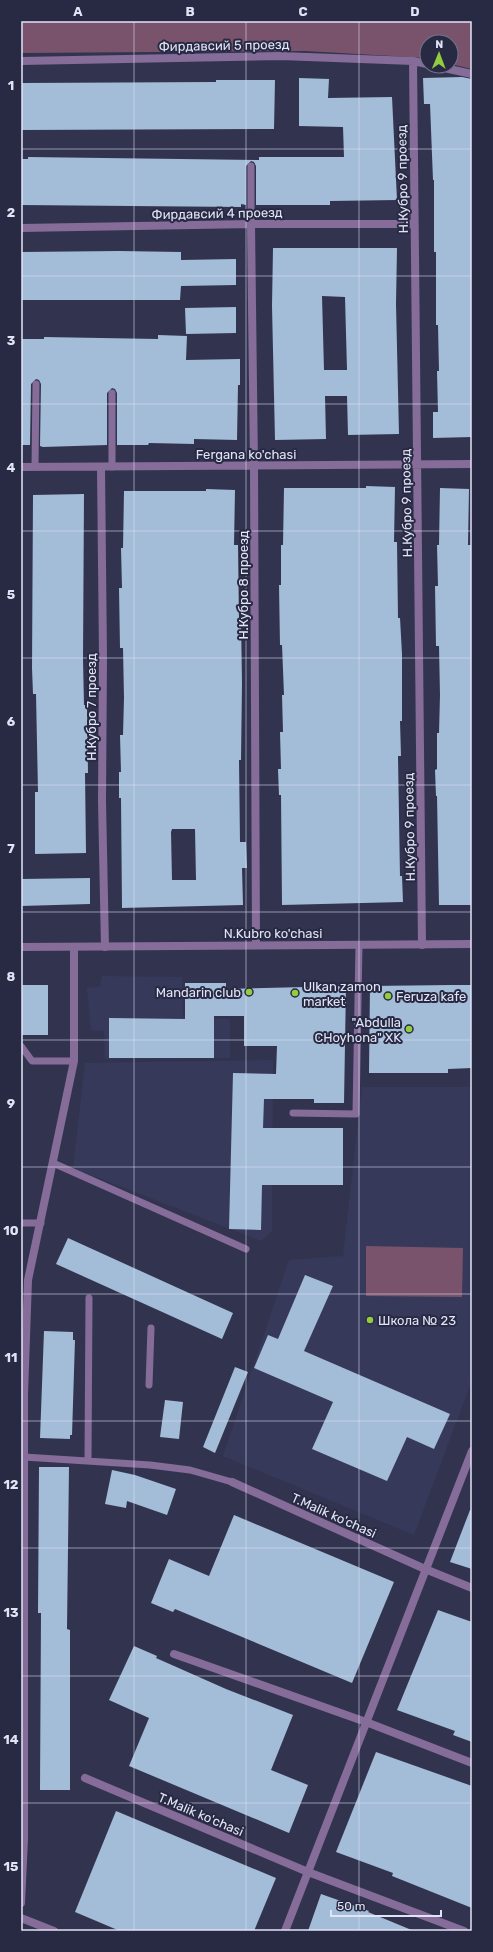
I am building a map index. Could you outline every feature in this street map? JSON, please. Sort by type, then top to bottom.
[{"type":"street","name":"Фирдавсий 5 проезд","points":[[21,61],[281,56],[419,62]]},
{"type":"street","name":"Н.Кубро 9 проезд","points":[[413,61],[422,945]]},
{"type":"street","points":[[459,71],[472,74]]},
{"type":"street","name":"Фирдавсий 4 проезд","points":[[21,228],[251,224],[414,224]]},
{"type":"street","name":"Н.Кубро 8 проезд","points":[[251,224],[254,466],[256,945]]},
{"type":"street","name":"Fergana ko'chasi","points":[[21,467],[472,464]]},
{"type":"street","name":"Н.Кубро 7 проезд","points":[[101,467],[103,657],[102,801],[105,947]]},
{"type":"street","name":"N.Kubro ko'chasi","points":[[21,947],[472,944]]},
{"type":"street","points":[[21,1902],[24,1840],[24,1394],[28,1280],[74,1061],[74,947]]},
{"type":"street","points":[[285,1931],[425,1569],[472,1452]]},
{"type":"street","name":"T.Malik ko'chasi","points":[[232,1482],[425,1569],[472,1588]]},
{"type":"street","points":[[174,1654],[366,1722],[472,1763]]},
{"type":"street","name":"T.Malik ko'chasi","points":[[85,1778],[308,1872],[464,1931]]},
{"type":"street","points":[[21,1918],[54,1931]]},
{"type":"lane","points":[[250,166],[251,224]]},
{"type":"lane","points":[[36,384],[36,467]]},
{"type":"lane","points":[[112,393],[112,467]]},
{"type":"lane","points":[[293,1113],[356,1114],[359,945]]},
{"type":"lane","points":[[21,1046],[32,1061],[74,1061]]},
{"type":"lane","points":[[53,1163],[246,1249]]},
{"type":"lane","points":[[21,1223],[41,1223]]},
{"type":"lane","points":[[88,1460],[89,1298]]},
{"type":"lane","points":[[149,1385],[151,1328]]},
{"type":"lane","points":[[24,1457],[88,1460],[190,1470],[232,1482]]},
{"type":"shaded area","points":[[21,21],[472,21],[472,69],[459,66],[459,34],[419,34],[419,58],[305,51],[21,53]]},
{"type":"shaded area","points":[[102,976],[182,977],[183,1017],[230,1019],[230,1058],[105,1059],[104,1031],[91,1030],[87,988],[100,987]]},
{"type":"shaded area","points":[[273,1060],[272,1231],[261,1241],[73,1168],[85,1063]]},
{"type":"shaded area","name":"Школа № 23","points":[[362,1087],[471,1087],[472,1380],[414,1535],[223,1456],[289,1260],[343,1256]]},
{"type":"shaded area","points":[[366,1246],[463,1248],[462,1297],[366,1296]]},
{"type":"building","points":[[462,77],[472,79],[472,437],[433,438],[433,412],[438,412],[437,371],[439,371],[438,325],[436,325],[436,252],[434,252],[434,180],[430,104],[424,104],[423,78]]},
{"type":"building","points":[[299,78],[329,79],[328,98],[392,97],[397,200],[330,201],[330,205],[256,205],[256,166],[254,162],[251,161],[246,166],[246,205],[241,204],[241,207],[21,205],[21,159],[28,159],[28,157],[259,160],[259,157],[344,157],[343,127],[299,126]]},
{"type":"building","points":[[216,80],[275,80],[274,129],[21,130],[21,83],[216,82]]},
{"type":"building","points":[[273,248],[397,248],[396,304],[399,434],[348,435],[347,396],[325,396],[326,439],[275,440],[272,306]],"holes":[[[322,296],[345,297],[347,370],[324,370]]]},
{"type":"building","points":[[21,252],[181,252],[181,260],[236,259],[236,285],[181,286],[180,300],[21,300]]},
{"type":"building","points":[[236,307],[236,333],[186,334],[185,308]]},
{"type":"building","points":[[158,335],[187,336],[186,360],[240,359],[237,440],[194,439],[194,444],[149,443],[148,445],[117,445],[117,393],[115,389],[112,388],[107,393],[107,445],[43,447],[40,446],[41,384],[39,380],[36,379],[31,384],[30,445],[21,445],[21,339],[44,339],[44,337],[158,339]]},
{"type":"building","points":[[366,486],[395,487],[394,542],[397,542],[398,618],[400,618],[402,654],[402,721],[400,721],[401,756],[398,756],[400,876],[402,876],[403,902],[282,905],[281,795],[279,795],[278,769],[281,769],[280,732],[283,732],[282,695],[284,695],[282,645],[280,645],[279,585],[281,585],[281,545],[283,545],[284,488],[366,488]]},
{"type":"building","points":[[440,488],[469,489],[468,545],[472,545],[472,905],[439,905],[437,796],[435,770],[437,769],[437,733],[439,733],[440,695],[439,646],[436,646],[435,586],[438,586],[437,545],[439,545]]},
{"type":"building","points":[[206,489],[235,490],[234,545],[238,545],[239,621],[241,621],[242,683],[241,760],[239,760],[240,842],[246,842],[247,868],[242,868],[243,905],[122,908],[121,798],[119,798],[119,772],[121,772],[120,735],[123,735],[124,698],[123,648],[120,648],[119,588],[122,588],[121,548],[123,548],[124,491],[206,491]],"holes":[[[172,829],[195,829],[196,880],[172,880]]]},
{"type":"building","points":[[84,494],[83,660],[84,705],[87,705],[88,773],[85,773],[86,853],[35,854],[35,792],[38,792],[36,694],[33,694],[32,668],[33,495]]},
{"type":"building","points":[[90,878],[90,904],[21,906],[21,879]]},
{"type":"building","points":[[185,983],[226,983],[226,989],[346,986],[344,1103],[314,1103],[314,1099],[264,1099],[263,1128],[343,1128],[343,1185],[262,1185],[261,1230],[229,1229],[233,1073],[276,1074],[277,1046],[244,1046],[244,1016],[214,1016],[214,1058],[109,1058],[109,1018],[185,1019]]},
{"type":"building","points":[[21,985],[48,985],[48,1035],[21,1035]]},
{"type":"building","name":"\"Abdulla CHoyhona\" XK","points":[[472,985],[472,1068],[448,1069],[448,1073],[369,1073],[370,986]]},
{"type":"building","points":[[68,1238],[233,1313],[222,1339],[56,1264]]},
{"type":"building","points":[[305,1275],[333,1286],[304,1351],[450,1414],[434,1449],[407,1437],[387,1481],[312,1449],[333,1402],[254,1368],[268,1335],[278,1339]]},
{"type":"building","points":[[44,1331],[73,1332],[73,1340],[75,1340],[72,1435],[70,1435],[70,1439],[40,1438]]},
{"type":"building","points":[[235,1367],[248,1372],[215,1453],[203,1447]]},
{"type":"building","points":[[165,1400],[183,1402],[179,1439],[160,1437]]},
{"type":"building","points":[[39,1467],[69,1467],[67,1629],[70,1630],[70,1790],[40,1790],[41,1613],[38,1613]]},
{"type":"building","points":[[112,1470],[135,1475],[176,1489],[167,1515],[127,1501],[126,1508],[105,1504]]},
{"type":"building","points":[[470,1510],[472,1510],[472,1569],[450,1562]]},
{"type":"building","points":[[234,1515],[394,1582],[352,1683],[175,1609],[173,1612],[151,1603],[169,1559],[209,1576]]},
{"type":"building","points":[[438,1610],[472,1622],[472,1742],[453,1735],[455,1731],[397,1710]]},
{"type":"building","points":[[134,1646],[157,1656],[156,1658],[226,1689],[293,1715],[271,1770],[308,1785],[289,1833],[129,1766],[149,1718],[109,1700]]},
{"type":"building","points":[[376,1752],[472,1786],[472,1908],[392,1876],[393,1873],[336,1852]]},
{"type":"building","points":[[116,1811],[276,1878],[254,1931],[120,1931],[75,1912]]},
{"type":"building","points":[[321,1894],[369,1911],[368,1912],[414,1931],[308,1931]]},
{"type":"place","name":"Mandarin club","points":[[249,992]]},
{"type":"place","name":"Ulkan zamon market","points":[[295,993]]},
{"type":"place","name":"Feruza kafe","points":[[388,996]]},
{"type":"place","name":"\"Abdulla CHoyhona\" XK","points":[[409,1029]]},
{"type":"place","name":"Школа № 23","points":[[370,1320]]}]
